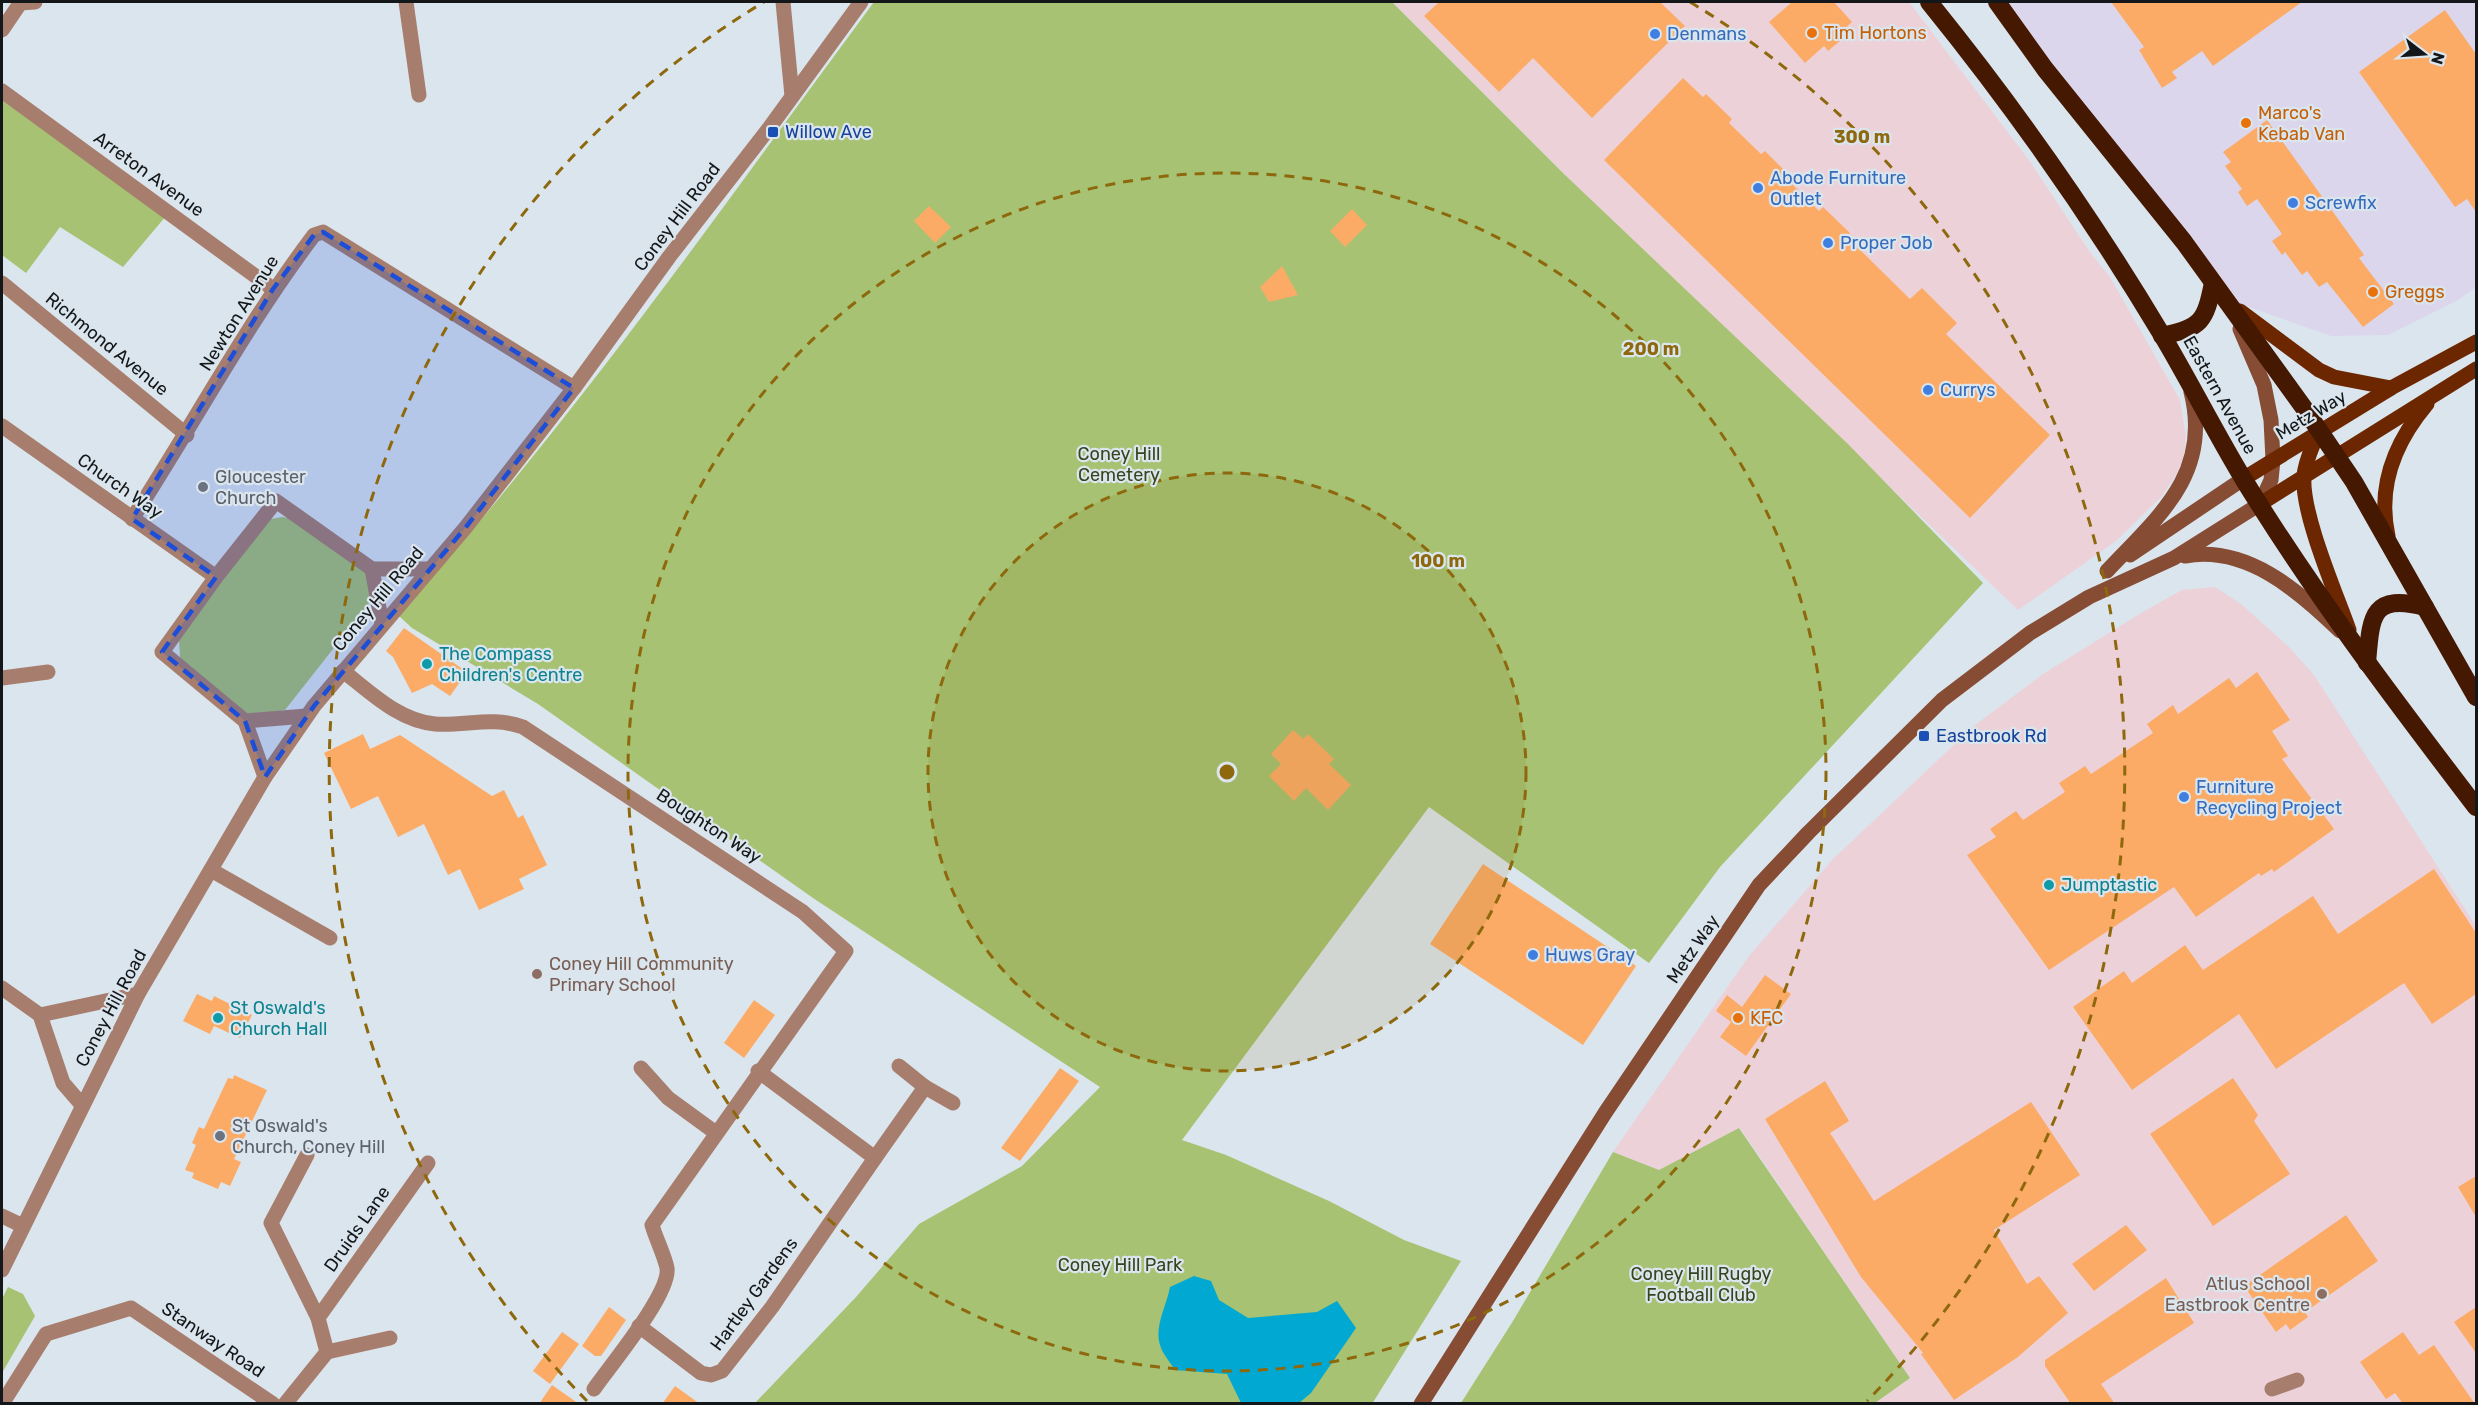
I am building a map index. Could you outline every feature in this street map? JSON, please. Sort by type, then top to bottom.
[{"type":"highway","name":"Eastern Avenue","points":[[1929,2],[2025,128],[2085,213],[2162,336],[2260,504],[2367,663],[2476,807]]},
{"type":"highway","points":[[1997,2],[2045,69],[2133,175],[2226,299],[2337,457],[2390,543],[2476,697]]},
{"type":"highway","points":[[2162,336],[2189,330],[2201,322],[2207,311],[2213,283]]},
{"type":"highway","points":[[2367,663],[2370,630],[2377,613],[2387,603],[2397,601],[2425,607]]},
{"type":"main road","points":[[2226,299],[2259,328],[2319,370],[2334,377],[2391,388]]},
{"type":"main road","name":"Metz Way","points":[[2244,479],[2391,388],[2476,342]]},
{"type":"main road","name":"Metz Way","points":[[2260,504],[2476,369]]},
{"type":"main road","points":[[2390,543],[2384,508],[2389,467],[2411,425],[2435,395]]},
{"type":"main road","points":[[2318,432],[2307,460],[2304,478],[2309,509],[2325,563],[2355,646]]},
{"type":"street","points":[[2,30],[20,2],[35,2]]},
{"type":"street","points":[[406,2],[419,95]]},
{"type":"street","points":[[783,2],[792,96]]},
{"type":"street","name":"Coney Hill Road","points":[[2,1270],[138,994],[265,777],[306,716],[428,569],[466,527],[574,388],[861,2]]},
{"type":"street","name":"Arreton Avenue","points":[[2,91],[273,289]]},
{"type":"street","name":"Newton Avenue","points":[[132,519],[187,435],[273,289],[314,235],[323,232],[574,388]]},
{"type":"street","name":"Richmond Avenue","points":[[2,283],[187,435]]},
{"type":"street","points":[[2226,299],[2264,385],[2271,420],[2273,460],[2271,480],[2260,504]]},
{"type":"street","points":[[2108,571],[2172,501],[2190,469],[2196,423],[2187,379]]},
{"type":"street","name":"Church Way","points":[[2,426],[216,577]]},
{"type":"street","name":"Metz Way","points":[[2089,597],[2108,571],[2244,479]]},
{"type":"street","points":[[265,777],[245,721],[162,651],[216,577],[276,501],[372,569],[428,569]]},
{"type":"street","name":"Metz Way","points":[[1421,1404],[1605,1113],[1759,885],[1942,700],[2030,633],[2089,597],[2174,558],[2260,504]]},
{"type":"street","points":[[2174,558],[2202,553],[2222,554],[2258,567],[2316,611],[2355,646]]},
{"type":"street","points":[[372,569],[382,624]]},
{"type":"street","name":"Boughton Way","points":[[343,671],[399,714],[434,724],[505,720],[523,727],[803,912],[846,951],[758,1071],[652,1225],[667,1270],[664,1287],[594,1389]]},
{"type":"street","points":[[2,678],[48,672]]},
{"type":"street","points":[[245,721],[306,716]]},
{"type":"street","points":[[211,870],[330,938]]},
{"type":"street","points":[[2,988],[40,1015],[63,1083],[82,1105]]},
{"type":"street","points":[[40,1015],[138,994]]},
{"type":"street","points":[[898,1066],[925,1087],[953,1103]]},
{"type":"street","points":[[641,1068],[668,1098],[716,1133]]},
{"type":"street","points":[[758,1071],[875,1158]]},
{"type":"street","name":"Hartley Gardens","points":[[639,1326],[700,1373],[711,1375],[722,1371],[772,1307],[925,1087]]},
{"type":"street","name":"Druids Lane","points":[[307,1155],[271,1223],[318,1318],[327,1352]]},
{"type":"street","name":"Druids Lane","points":[[318,1318],[428,1163]]},
{"type":"street","points":[[2,1216],[23,1226]]},
{"type":"street","name":"Stanway Road","points":[[2,1404],[46,1334],[131,1308],[273,1404]]},
{"type":"street","points":[[285,1404],[327,1352],[390,1338]]},
{"type":"street","points":[[2272,1389],[2297,1380]]},
{"type":"highlighted area","points":[[323,232],[337,239],[574,388],[466,527],[314,706],[265,777],[245,721],[162,652],[216,577],[132,519],[273,289],[314,235]]},
{"type":"shaded area","points":[[1392,2],[1909,2],[2031,163],[2089,251],[2110,277],[2180,400],[2186,437],[2184,456],[2177,473],[2162,496],[2116,541],[2018,610],[1564,174]]},
{"type":"shaded area","points":[[1997,2],[2476,2],[2476,287],[2460,299],[2388,335],[2331,336],[2226,299]]},
{"type":"shaded area","points":[[2215,587],[2241,604],[2289,647],[2314,675],[2476,926],[2476,1403],[1875,1403],[1910,1378],[1740,1128],[1659,1170],[1613,1152],[1749,956],[1833,859],[1975,725],[2043,674],[2146,610],[2182,590]]},
{"type":"green space","name":"Coney Hill Cemetery","points":[[874,2],[1392,2],[1564,174],[1848,444],[1983,583],[1720,867],[1649,963],[1429,807],[1182,1140],[1226,1155],[1329,1201],[1404,1240],[1461,1261],[1372,1404],[755,1403],[856,1297],[919,1224],[1022,1166],[1100,1087],[813,898],[538,704],[412,628],[398,615],[462,542],[584,392],[702,237]]},
{"type":"green space","points":[[2,96],[166,216],[123,267],[60,227],[26,273],[2,255]]},
{"type":"green space","points":[[282,517],[295,519],[367,571],[370,602],[285,710],[248,716],[180,658],[179,640],[266,520]]},
{"type":"green space","name":"Coney Hill Rugby Football Club","points":[[1739,1128],[1910,1378],[1875,1403],[1461,1403],[1513,1321],[1613,1152],[1659,1170]]},
{"type":"green space","points":[[8,1287],[23,1294],[35,1316],[2,1373],[2,1299]]},
{"type":"water","points":[[1194,1276],[1211,1281],[1219,1300],[1248,1318],[1317,1312],[1337,1301],[1356,1328],[1311,1393],[1299,1403],[1241,1403],[1227,1374],[1175,1370],[1161,1348],[1159,1330],[1170,1287]]},
{"type":"building","points":[[1439,2],[1660,2],[1685,26],[1592,118],[1533,58],[1499,92],[1424,16]]},
{"type":"building","name":"Tim Hortons","points":[[1792,2],[1834,2],[1852,22],[1843,30],[1847,35],[1828,51],[1824,46],[1805,63],[1769,22]]},
{"type":"building","points":[[2111,2],[2302,2],[2213,66],[2202,51],[2172,72],[2177,78],[2162,88],[2139,50],[2144,47]]},
{"type":"building","points":[[2445,10],[2476,54],[2476,212],[2467,199],[2455,207],[2359,72]]},
{"type":"building","points":[[1683,78],[1703,97],[1706,94],[1732,119],[1729,123],[1761,154],[1765,151],[1790,176],[1787,179],[1819,211],[1823,207],[1850,233],[1847,237],[1910,299],[1922,288],[1957,323],[1946,334],[2050,435],[1970,518],[1604,160]]},
{"type":"building","name":"Screwfix","points":[[2267,120],[2364,255],[2359,258],[2394,304],[2363,327],[2327,282],[2319,287],[2307,271],[2302,275],[2285,252],[2282,255],[2272,241],[2282,234],[2257,199],[2247,206],[2238,192],[2242,189],[2225,166],[2231,162],[2223,152]]},
{"type":"building","points":[[929,206],[951,227],[935,243],[914,221]]},
{"type":"building","points":[[1352,209],[1367,225],[1345,247],[1330,231]]},
{"type":"building","points":[[1282,266],[1298,295],[1269,302],[1260,287]]},
{"type":"building","name":"The Compass Children's Centre","points":[[404,628],[467,672],[450,696],[432,684],[412,693],[393,657],[386,651]]},
{"type":"building","name":"Furniture Recycling Project","points":[[2257,672],[2290,720],[2272,731],[2288,756],[2282,759],[2334,829],[2274,872],[2272,869],[2261,876],[2259,873],[2196,917],[2174,887],[2049,970],[1967,855],[1996,837],[1990,829],[2016,811],[2023,820],[2065,792],[2059,783],[2085,766],[2091,774],[2153,733],[2147,724],[2173,705],[2178,714],[2229,678],[2236,688]]},
{"type":"building","points":[[1293,730],[1303,739],[1308,734],[1334,759],[1329,764],[1351,785],[1328,810],[1306,788],[1294,801],[1269,776],[1281,764],[1271,754]]},
{"type":"building","points":[[363,734],[370,749],[400,735],[492,796],[504,790],[518,818],[523,815],[547,865],[519,879],[524,889],[479,910],[460,869],[448,875],[424,824],[398,837],[378,796],[351,809],[324,753]]},
{"type":"building","name":"Huws Gray","points":[[1483,864],[1636,966],[1583,1045],[1430,944]]},
{"type":"building","points":[[2434,869],[2476,933],[2476,994],[2432,1024],[2404,983],[2276,1069],[2239,1014],[2132,1090],[2073,1007],[2124,971],[2132,983],[2185,945],[2203,970],[2313,896],[2338,934]]},
{"type":"building","points":[[1765,975],[1791,994],[1746,1056],[1720,1037],[1731,1022],[1716,1011],[1727,995],[1742,1007]]},
{"type":"building","name":"St Oswald's Church Hall","points":[[197,994],[212,1001],[214,996],[252,1015],[240,1038],[214,1026],[210,1034],[183,1021]]},
{"type":"building","points":[[754,1000],[775,1015],[744,1058],[724,1043]]},
{"type":"building","points":[[1060,1068],[1079,1081],[1020,1161],[1001,1148]]},
{"type":"building","name":"St Oswald's Church, Coney Hill","points":[[234,1075],[267,1090],[234,1159],[241,1162],[230,1186],[221,1182],[218,1189],[192,1178],[194,1173],[185,1170],[196,1145],[192,1143],[199,1127],[204,1129],[228,1078],[233,1079]]},
{"type":"building","points":[[2233,1078],[2258,1115],[2254,1121],[2290,1174],[2213,1226],[2150,1134]]},
{"type":"building","points":[[1825,1081],[1849,1121],[1830,1133],[1874,1201],[2031,1102],[2080,1175],[1994,1230],[2027,1284],[2039,1276],[2068,1313],[2018,1357],[1954,1400],[1921,1354],[1923,1353],[1861,1277],[1765,1119]]},
{"type":"building","points":[[2476,1176],[2476,1217],[2458,1187]]},
{"type":"building","points":[[2346,1215],[2378,1261],[2305,1312],[2308,1317],[2290,1330],[2286,1324],[2276,1332],[2244,1286]]},
{"type":"building","points":[[2126,1225],[2147,1250],[2094,1291],[2072,1264]]},
{"type":"building","points":[[2166,1278],[2194,1323],[2101,1384],[2115,1404],[2071,1404],[2045,1366],[2045,1360]]},
{"type":"building","points":[[609,1307],[626,1320],[601,1356],[595,1356],[582,1346]]},
{"type":"building","points":[[2476,1307],[2476,1353],[2454,1322]]},
{"type":"building","points":[[562,1332],[579,1344],[550,1384],[533,1371]]},
{"type":"building","points":[[2403,1332],[2419,1355],[2434,1345],[2475,1404],[2403,1404],[2395,1393],[2386,1399],[2360,1362]]},
{"type":"building","points":[[552,1385],[579,1404],[539,1404]]},
{"type":"building","points":[[675,1386],[700,1404],[662,1404]]},
{"type":"place","name":"Tim Hortons","points":[[1812,33]]},
{"type":"place","name":"Denmans","points":[[1655,34]]},
{"type":"place","name":"Marco's Kebab Van","points":[[2246,123]]},
{"type":"place","name":"Willow Ave","points":[[773,132]]},
{"type":"place","name":"Abode Furniture Outlet","points":[[1758,188]]},
{"type":"place","name":"Screwfix","points":[[2293,203]]},
{"type":"place","name":"Proper Job","points":[[1828,243]]},
{"type":"place","name":"Greggs","points":[[2373,292]]},
{"type":"place","name":"Currys","points":[[1928,390]]},
{"type":"place","name":"Gloucester Church","points":[[203,487]]},
{"type":"place","name":"The Compass Children's Centre","points":[[427,664]]},
{"type":"place","name":"Eastbrook Rd","points":[[1924,736]]},
{"type":"place","name":"Furniture Recycling Project","points":[[2184,797]]},
{"type":"place","name":"Jumptastic","points":[[2049,885]]},
{"type":"place","name":"Huws Gray","points":[[1533,955]]},
{"type":"place","name":"Coney Hill Community Primary School","points":[[537,974]]},
{"type":"place","name":"St Oswald's Church Hall","points":[[218,1018]]},
{"type":"place","name":"KFC","points":[[1738,1018]]},
{"type":"place","name":"St Oswald's Church, Coney Hill","points":[[220,1136]]},
{"type":"place","name":"Atlus School Eastbrook Centre","points":[[2322,1294]]},
{"type":"park label","name":"Coney Hill Park","points":[[1120,1265]]}]
